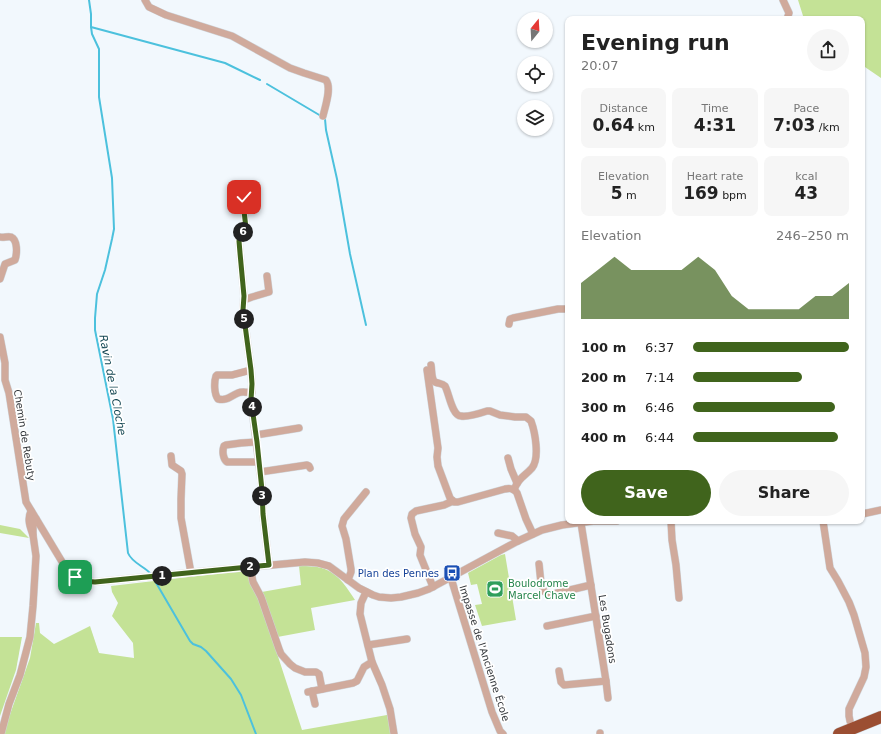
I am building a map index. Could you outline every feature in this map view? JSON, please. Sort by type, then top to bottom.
[{"type":"highway","points":[[839,734],[881,717]]},
{"type":"street","points":[[145,0],[149,7],[166,15],[232,36],[290,68],[326,80],[328,83],[328,96],[323,116]]},
{"type":"street","points":[[783,0],[789,13],[788,16]]},
{"type":"street","points":[[244,197],[246,228],[240,236],[239,241],[244,300],[243,310],[251,370],[251,400],[269,565]]},
{"type":"street","points":[[0,237],[9,237],[13,239],[15,243],[16,255],[14,260],[5,264],[0,279]]},
{"type":"street","points":[[244,300],[269,292],[267,276]]},
{"type":"street","points":[[509,324],[510,319],[513,318],[565,309]]},
{"type":"street","name":"Chemin de Rebuty","points":[[0,337],[5,363],[5,380],[9,393],[25,499],[31,511],[29,515],[29,522],[33,535]]},
{"type":"street","points":[[433,587],[420,555],[420,547],[411,518],[412,514],[416,511],[444,505],[452,501],[458,502],[515,486],[536,462],[537,451],[531,421],[526,417],[500,415],[490,411],[462,416],[457,415],[444,384],[436,382],[433,379],[429,368],[438,448],[438,466],[452,501]]},
{"type":"street","points":[[251,370],[232,375],[217,375],[215,380],[216,396],[218,399],[228,399],[240,392],[252,392]]},
{"type":"street","points":[[258,462],[227,462],[224,459],[224,446],[299,428]]},
{"type":"street","points":[[171,456],[172,465],[181,471],[182,474],[181,518],[191,573]]},
{"type":"street","points":[[508,458],[517,493],[533,534]]},
{"type":"street","points":[[260,472],[306,465],[310,468]]},
{"type":"street","points":[[348,580],[351,568],[342,524],[366,492]]},
{"type":"street","points":[[865,513],[881,510]]},
{"type":"street","points":[[31,511],[67,570],[81,581],[95,582],[305,562],[329,566],[366,592],[379,597],[396,598],[412,595],[433,587],[533,534],[551,527],[572,524]]},
{"type":"street","name":"Chemin de Rebuty","points":[[1,734],[9,704],[20,675],[30,637],[34,606],[36,556],[33,526],[36,519]]},
{"type":"street","name":"Les Bugadons","points":[[581,524],[608,698]]},
{"type":"street","points":[[671,524],[679,598]]},
{"type":"street","points":[[823,524],[830,568],[849,602],[865,653],[866,667],[864,677],[849,709],[850,721]]},
{"type":"street","points":[[498,533],[512,536],[518,541]]},
{"type":"street","points":[[539,564],[542,587],[547,593],[553,594],[592,587]]},
{"type":"street","points":[[250,567],[253,582],[261,597],[279,649],[286,660],[295,668],[305,672],[314,672],[319,674],[322,689]]},
{"type":"street","name":"Impasse de l'Ancienne École","points":[[451,578],[492,712],[500,731],[503,734]]},
{"type":"street","points":[[548,599],[592,587]]},
{"type":"street","points":[[366,592],[361,603],[360,610],[372,662],[390,709],[394,734]]},
{"type":"street","points":[[547,626],[596,616]]},
{"type":"street","points":[[368,645],[408,639]]},
{"type":"street","points":[[315,704],[310,691],[355,682],[364,667],[372,662]]},
{"type":"street","points":[[559,671],[561,682],[564,685],[606,681]]},
{"type":"green space","points":[[798,0],[881,0],[881,78],[865,67],[865,16],[803,16]]},
{"type":"green space","points":[[0,525],[20,529],[29,538],[0,533]]},
{"type":"green space","name":"Boulodrome Marcel Chave","points":[[505,554],[516,620],[482,626],[475,605],[482,604],[477,584],[471,585],[468,573]]},
{"type":"green space","points":[[299,566],[317,567],[331,572],[343,583],[355,600],[311,608],[315,630],[272,638],[302,730],[387,715],[392,734],[3,734],[30,658],[36,623],[39,623],[40,633],[54,644],[90,626],[99,653],[134,658],[133,643],[112,616],[118,603],[112,592],[111,586],[249,570],[256,593],[301,585]]},
{"type":"green space","points":[[0,637],[22,637],[16,670],[0,716]]},
{"type":"waterway","name":"Ravin de la Cloche","points":[[89,0],[92,34],[99,49],[99,97],[112,178],[114,229],[105,270],[97,294],[95,330],[113,419],[128,553],[135,562],[151,574]]},
{"type":"waterway","points":[[91,27],[225,63],[260,80]]},
{"type":"waterway","points":[[267,84],[321,116]]},
{"type":"waterway","points":[[325,119],[350,254],[366,325]]},
{"type":"waterway","name":"Ravin de la Cloche","points":[[155,581],[190,641],[206,651],[231,679],[241,695],[256,734]]},
{"type":"place","name":"Plan des Pennes","points":[[452,573]]},
{"type":"place","name":"Boulodrome Marcel Chave","points":[[495,589]]},
{"type":"route","points":[[75,577],[81,581],[95,582],[269,565],[257,442],[251,400],[251,370],[243,310],[244,296],[239,238],[246,228],[244,197]]}]
